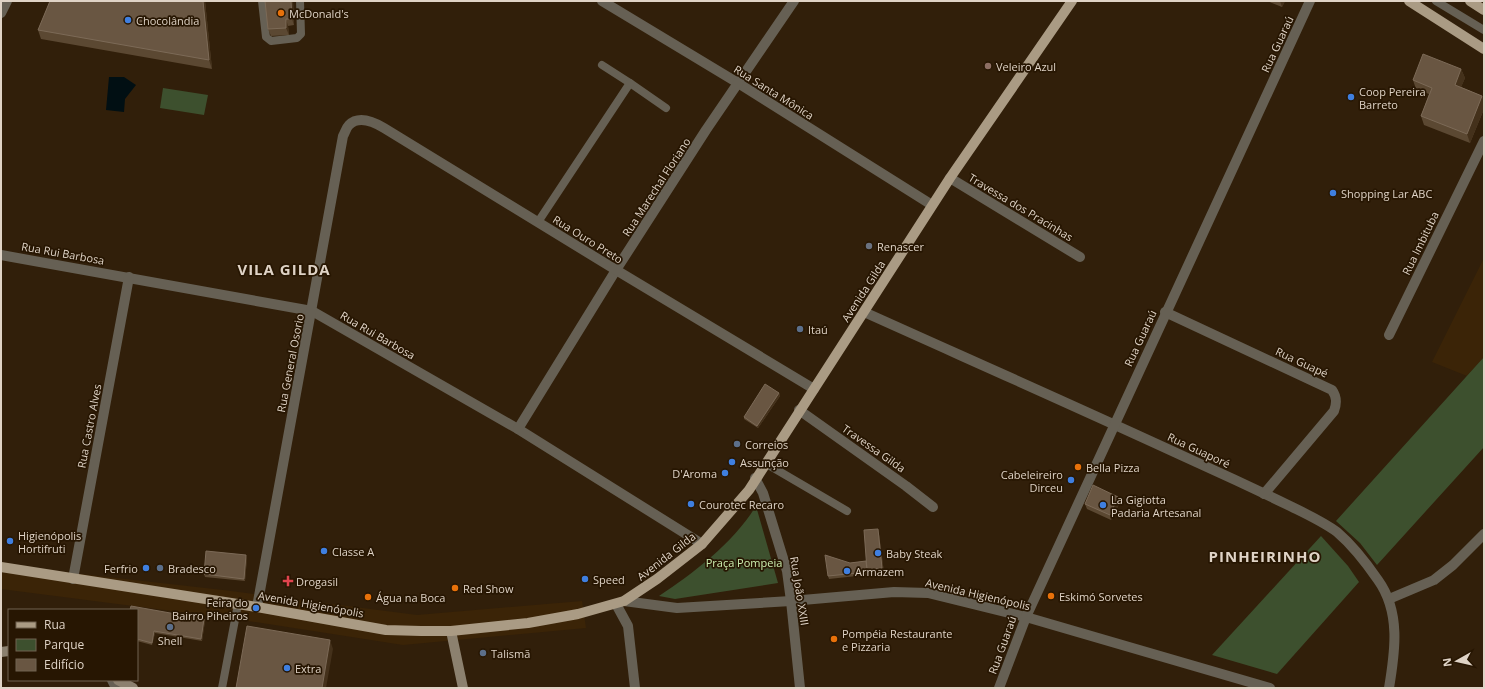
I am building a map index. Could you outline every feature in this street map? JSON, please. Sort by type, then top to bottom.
[{"type":"main road","points":[[1065,12],[1066,1]]},
{"type":"main road","name":"Avenida Gilda","points":[[620,603],[657,579],[702,544],[748,490],[932,205],[1072,1]]},
{"type":"main road","points":[[1409,1],[1484,49]]},
{"type":"main road","points":[[1470,1],[1484,10]]},
{"type":"main road","name":"Avenida Higienópolis","points":[[1,568],[257,607],[386,630],[450,631],[528,623],[578,614],[620,603]]},
{"type":"main road","points":[[450,631],[464,688]]},
{"type":"main road","points":[[120,681],[133,688]]},
{"type":"street","points":[[1,13],[7,1]]},
{"type":"street","name":"Rua Santa Mônica","points":[[602,1],[738,83],[932,205]]},
{"type":"street","name":"Rua Marechal Floriano","points":[[518,429],[616,270],[706,130],[794,1]]},
{"type":"street","name":"Rua Guaraú","points":[[999,688],[1026,616],[1165,312],[1310,1]]},
{"type":"street","name":"Rua Ouro Preto","points":[[349,125],[361,119],[373,122],[814,389]]},
{"type":"street","name":"Rua General Osorio","points":[[257,607],[343,136],[349,125]]},
{"type":"street","name":"Rua Imbituba","points":[[1389,335],[1484,141]]},
{"type":"street","name":"Travessa dos Pracinhas","points":[[950,178],[1080,257]]},
{"type":"street","name":"Rua Rui Barbosa","points":[[1,255],[312,311],[518,429],[702,544]]},
{"type":"street","name":"Rua Castro Alves","points":[[73,579],[129,277]]},
{"type":"street","name":"Rua Guaporé","points":[[864,312],[1114,424],[1316,519],[1337,532],[1379,580],[1389,600],[1395,626],[1389,688]]},
{"type":"street","name":"Rua Guapé","points":[[1165,312],[1332,390],[1336,397],[1334,411],[1264,494]]},
{"type":"street","name":"Travessa Gilda","points":[[800,410],[932,507]]},
{"type":"street","name":"Rua João XXIII","points":[[756,478],[763,493],[786,571],[791,601],[800,688]]},
{"type":"street","points":[[1389,600],[1434,580],[1453,565],[1484,535]]},
{"type":"street","name":"Avenida Higienópolis","points":[[620,603],[677,608],[791,601],[894,592],[928,593],[1026,616],[1270,688]]},
{"type":"street","points":[[620,603],[628,626],[635,688]]},
{"type":"lane","points":[[262,1],[266,37],[271,41],[297,38],[301,34],[300,1]]},
{"type":"lane","points":[[1436,1],[1484,30]]},
{"type":"lane","points":[[602,65],[666,108]]},
{"type":"lane","points":[[538,222],[630,83]]},
{"type":"lane","points":[[766,463],[847,511]]},
{"type":"lane","points":[[222,688],[238,604]]},
{"type":"shaded area","points":[[109,77],[124,77],[136,85],[125,99],[124,112],[106,110]]},
{"type":"shaded area","points":[[1484,258],[1484,357],[1467,376],[1432,362]]},
{"type":"shaded area","name":"Feira do Bairro Piheiros","points":[[1,565],[223,590],[417,615],[582,601],[586,628],[403,645],[242,620],[1,589]]},
{"type":"green space","points":[[163,88],[208,95],[204,115],[160,108]]},
{"type":"green space","points":[[1484,357],[1484,447],[1377,565],[1360,543],[1336,521]]},
{"type":"green space","name":"Praça Pompeia","points":[[756,506],[778,583],[675,599],[659,596],[699,567],[725,544],[747,520]]},
{"type":"green space","points":[[1321,536],[1348,566],[1359,582],[1277,674],[1212,655]]},
{"type":"building","name":"Chocolândia","points":[[50,1],[203,1],[209,60],[38,30]]},
{"type":"building","name":"McDonald's","points":[[265,1],[291,1],[292,19],[286,19],[286,28],[268,29]]},
{"type":"building","points":[[1423,54],[1461,69],[1455,85],[1482,96],[1467,134],[1421,116],[1432,88],[1413,80]]},
{"type":"building","points":[[765,384],[779,393],[757,426],[744,417]]},
{"type":"building","name":"La Gigiotta Padaria Artesanal","points":[[1093,485],[1118,497],[1110,515],[1085,504]]},
{"type":"building","points":[[878,529],[882,568],[867,570],[864,530]]},
{"type":"building","points":[[206,551],[246,555],[244,579],[204,574]]},
{"type":"building","points":[[825,555],[850,563],[866,561],[868,572],[828,576]]},
{"type":"building","name":"Shell","points":[[131,606],[204,619],[201,639],[154,631],[152,643],[138,639],[138,609],[130,609]]},
{"type":"building","name":"Extra","points":[[247,626],[330,640],[322,688],[236,688]]},
{"type":"place","name":"McDonald's","points":[[281,13]]},
{"type":"place","name":"Chocolândia","points":[[128,20]]},
{"type":"place","name":"Veleiro Azul","points":[[988,66]]},
{"type":"place","name":"Coop Pereira Barreto","points":[[1351,97]]},
{"type":"place","name":"Shopping Lar ABC","points":[[1333,193]]},
{"type":"place","name":"Renascer","points":[[869,246]]},
{"type":"place","name":"Itaú","points":[[800,329]]},
{"type":"place","name":"Correios","points":[[737,444]]},
{"type":"place","name":"Assunção","points":[[732,462]]},
{"type":"place","name":"Bella Pizza","points":[[1078,467]]},
{"type":"place","name":"D'Aroma","points":[[725,473]]},
{"type":"place","name":"Cabeleireiro Dirceu","points":[[1071,480]]},
{"type":"place","name":"Courotec Recaro","points":[[691,504]]},
{"type":"place","name":"La Gigiotta Padaria Artesanal","points":[[1103,505]]},
{"type":"place","name":"Higienópolis Hortifruti","points":[[10,541]]},
{"type":"place","name":"Classe A","points":[[324,551]]},
{"type":"place","name":"Baby Steak","points":[[878,553]]},
{"type":"place","name":"Ferfrio","points":[[146,568]]},
{"type":"place","name":"Bradesco","points":[[160,568]]},
{"type":"place","name":"Armazem","points":[[847,571]]},
{"type":"place","name":"Speed","points":[[585,579]]},
{"type":"place","name":"Drogasil","points":[[288,581]]},
{"type":"place","name":"Red Show","points":[[455,588]]},
{"type":"place","name":"Eskimó Sorvetes","points":[[1051,596]]},
{"type":"place","name":"Água na Boca","points":[[368,597]]},
{"type":"place","name":"Feira do Bairro Piheiros","points":[[256,608]]},
{"type":"place","name":"Shell","points":[[170,627]]},
{"type":"place","name":"Pompéia Restaurante e Pizzaria","points":[[834,639]]},
{"type":"place","name":"Talismã","points":[[483,653]]},
{"type":"place","name":"Extra","points":[[287,668]]},
{"type":"district","name":"VILA GILDA","points":[[284,269]]},
{"type":"district","name":"PINHEIRINHO","points":[[1265,556]]}]
